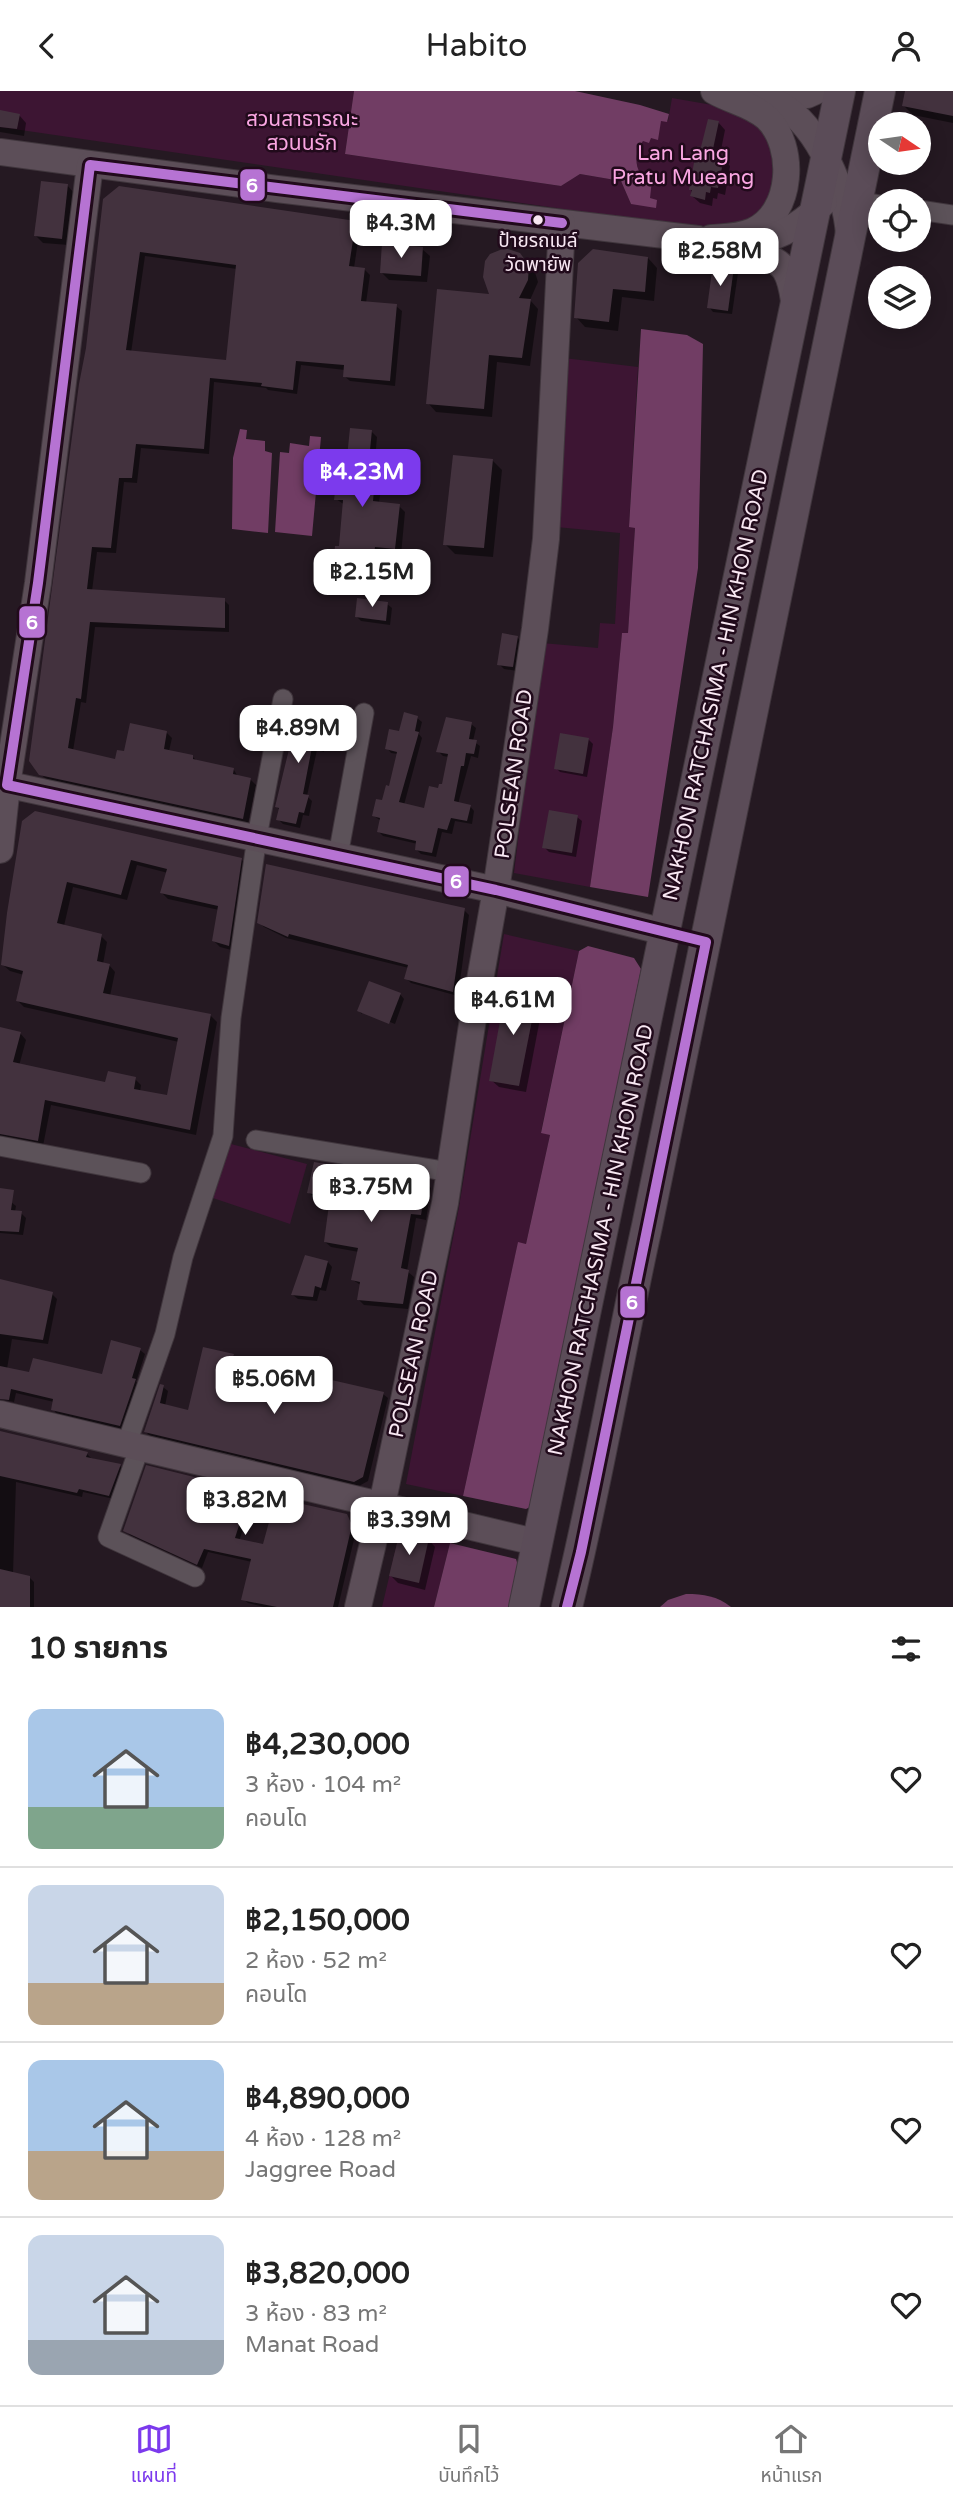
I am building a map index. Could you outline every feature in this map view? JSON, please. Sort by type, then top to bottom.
[{"type":"main road","name":"NAKHON RATCHASIMA - HIN KHON ROAD","points":[[567,1607],[581,1552],[626,1320],[849,248],[850,192],[833,128],[840,91]]},
{"type":"main road","name":"NAKHON RATCHASIMA - HIN KHON ROAD","points":[[876,112],[880,91]]},
{"type":"main road","points":[[833,128],[868,135]]},
{"type":"main road","name":"NAKHON RATCHASIMA - HIN KHON ROAD","points":[[524,1607],[812,226],[850,192],[868,144]]},
{"type":"main road","points":[[849,248],[812,226],[850,192]]},
{"type":"main road","points":[[665,932],[706,942]]},
{"type":"main road","points":[[539,1543],[581,1552]]},
{"type":"street","points":[[716,91],[762,98],[783,107],[810,133],[850,192]]},
{"type":"street","points":[[698,239],[739,235],[760,227],[769,220],[781,198],[787,169],[782,143],[766,117],[716,91]]},
{"type":"street","points":[[784,91],[807,95],[816,91]]},
{"type":"street","points":[[0,152],[727,243],[760,241],[790,230],[812,226]]},
{"type":"street","points":[[0,850],[4,784],[38,583],[90,165]]},
{"type":"street","points":[[931,212],[953,215]]},
{"type":"street","name":"POLSEAN ROAD","points":[[358,1607],[382,1505],[450,1172],[533,643],[546,539],[562,223]]},
{"type":"street","points":[[698,239],[716,246],[767,256],[779,263],[791,282],[795,307]]},
{"type":"street","points":[[195,1577],[108,1537],[165,1334],[183,1257],[223,1136],[231,1018],[257,837],[283,699]]},
{"type":"street","points":[[338,856],[364,713]]},
{"type":"street","points":[[4,784],[496,890],[665,932]]},
{"type":"street","points":[[256,1140],[450,1172]]},
{"type":"street","points":[[0,1146],[141,1173]]},
{"type":"street","points":[[0,1415],[539,1543]]},
{"type":"green space","name":"สวนสาธารณะ สวนนรัก","points":[[0,91],[354,91],[345,154],[561,186],[580,174],[621,181],[631,204],[650,199],[636,158],[639,147],[643,141],[650,138],[661,120],[668,121],[672,98],[747,111],[761,120],[782,163],[764,214],[728,230],[653,222],[0,127]]},
{"type":"green space","points":[[564,358],[638,367],[629,526],[635,528],[628,634],[622,634],[613,727],[590,887],[514,873],[542,643],[598,648],[600,623],[615,624],[620,533],[556,527]]},
{"type":"green space","points":[[504,934],[579,951],[541,1132],[550,1135],[526,1244],[518,1243],[463,1496],[406,1484],[459,1207]]},
{"type":"green space","points":[[227,1143],[307,1164],[290,1224],[210,1197]]},
{"type":"green space","points":[[400,1531],[450,1543],[434,1607],[382,1607]]},
{"type":"shaded area","points":[[354,91],[575,91],[669,114],[667,122],[661,121],[658,140],[651,138],[649,143],[643,141],[637,157],[640,173],[646,174],[645,179],[652,180],[650,198],[657,200],[656,208],[631,204],[621,181],[580,174],[561,186],[345,154]]},
{"type":"shaded area","points":[[641,329],[687,335],[703,344],[698,568],[648,897],[590,887],[613,727],[622,633],[628,633],[635,528],[629,527]]},
{"type":"shaded area","points":[[240,429],[247,430],[246,439],[265,441],[265,451],[272,453],[268,533],[232,529],[233,458]]},
{"type":"shaded area","points":[[310,436],[321,437],[312,536],[275,532],[280,452],[289,453],[290,443],[309,446]]},
{"type":"shaded area","points":[[588,946],[634,958],[641,969],[532,1506],[526,1509],[463,1496],[518,1242],[526,1244],[550,1135],[541,1133],[579,951]]},
{"type":"shaded area","points":[[450,1543],[516,1559],[519,1569],[510,1607],[434,1607]]},
{"type":"shaded area","points":[[686,1594],[710,1596],[731,1607],[660,1607],[668,1600]]},
{"type":"building","points":[[905,91],[953,91],[953,116],[902,106]]},
{"type":"building","points":[[0,110],[20,114],[17,129],[0,127]]},
{"type":"building","points":[[708,119],[719,121],[713,149],[717,150],[716,156],[724,157],[718,188],[711,187],[710,193],[706,192],[705,200],[690,196],[692,190],[689,190],[697,146],[701,147]]},
{"type":"building","points":[[41,181],[68,184],[62,239],[34,236]]},
{"type":"building","points":[[119,186],[356,221],[349,266],[365,268],[361,301],[397,304],[390,381],[343,377],[344,365],[296,361],[293,390],[261,386],[262,383],[210,378],[204,449],[136,444],[132,478],[119,478],[111,548],[92,547],[87,589],[225,598],[225,628],[90,622],[81,699],[76,698],[68,748],[115,759],[117,750],[124,751],[130,723],[167,731],[164,749],[234,768],[233,774],[251,778],[243,819],[39,775],[29,761],[86,348],[103,199]],"holes":[[[140,252],[236,265],[226,360],[126,350]]]},
{"type":"building","points":[[382,243],[423,247],[421,276],[380,273]]},
{"type":"building","points":[[505,248],[520,253],[529,265],[528,280],[519,298],[531,299],[522,358],[489,355],[484,409],[426,404],[437,289],[489,294],[483,277],[485,261],[490,254]]},
{"type":"building","points":[[593,249],[648,257],[645,292],[613,289],[609,322],[574,318],[578,263]]},
{"type":"building","points":[[713,264],[734,267],[728,311],[707,308]]},
{"type":"building","points":[[350,428],[372,430],[367,480],[375,480],[373,501],[400,504],[395,549],[375,547],[372,570],[333,565],[335,546],[339,546],[343,500],[334,500],[337,476],[345,477]]},
{"type":"building","points":[[453,455],[493,459],[484,548],[443,545]]},
{"type":"building","points":[[357,598],[388,602],[386,621],[355,617]]},
{"type":"building","points":[[502,633],[518,636],[513,667],[497,665]]},
{"type":"building","points":[[294,707],[320,712],[316,731],[323,733],[319,748],[312,747],[303,794],[309,795],[304,813],[299,812],[296,824],[276,820],[279,808],[275,807],[291,741],[288,740]]},
{"type":"building","points":[[404,712],[418,716],[415,731],[419,732],[399,802],[424,808],[429,786],[438,788],[439,784],[442,784],[448,754],[436,752],[446,717],[472,722],[469,739],[477,740],[474,754],[466,753],[464,766],[461,766],[454,801],[471,805],[467,821],[451,818],[447,830],[438,828],[432,853],[415,850],[416,841],[377,832],[380,818],[372,816],[376,799],[382,800],[386,785],[389,786],[397,752],[385,749],[389,729],[399,731]]},
{"type":"building","points":[[560,733],[589,738],[583,774],[554,769]]},
{"type":"building","points":[[549,810],[578,815],[572,853],[542,848]]},
{"type":"building","points":[[35,811],[242,858],[229,946],[212,941],[218,906],[160,893],[167,869],[131,860],[121,895],[67,882],[57,923],[102,934],[97,961],[110,964],[103,993],[211,1014],[190,1130],[45,1100],[38,1141],[0,1134],[0,1027],[21,1032],[13,1062],[105,1082],[108,1071],[136,1077],[134,1089],[167,1095],[178,1038],[16,1001],[23,971],[1,965],[22,821]]},
{"type":"building","points":[[266,864],[465,908],[453,992],[404,979],[408,965],[289,934],[288,937],[257,923]]},
{"type":"building","points":[[369,981],[401,993],[389,1024],[357,1011]]},
{"type":"building","points":[[506,988],[537,995],[519,1086],[489,1081]]},
{"type":"building","points":[[314,1162],[427,1181],[421,1215],[411,1214],[401,1268],[409,1270],[403,1304],[357,1300],[360,1282],[351,1280],[358,1248],[324,1242],[330,1197],[307,1193]]},
{"type":"building","points":[[0,1188],[14,1190],[11,1210],[22,1211],[19,1232],[0,1231]]},
{"type":"building","points":[[305,1255],[328,1261],[321,1288],[315,1286],[313,1297],[291,1295]]},
{"type":"building","points":[[0,1279],[53,1292],[43,1340],[0,1334]]},
{"type":"building","points":[[111,1340],[141,1348],[132,1378],[136,1379],[120,1426],[51,1410],[53,1399],[11,1389],[9,1400],[0,1399],[0,1366],[29,1372],[33,1358],[102,1374]]},
{"type":"building","points":[[203,1347],[234,1354],[233,1357],[248,1361],[384,1392],[363,1477],[354,1482],[144,1432],[160,1384],[164,1385],[160,1403],[188,1410]]},
{"type":"building","points":[[0,1431],[88,1452],[86,1457],[121,1464],[109,1496],[79,1489],[77,1493],[0,1476]]},
{"type":"building","points":[[146,1465],[250,1491],[235,1538],[263,1544],[275,1500],[347,1514],[352,1525],[333,1607],[277,1607],[241,1600],[251,1559],[204,1549],[197,1565],[123,1531]]},
{"type":"building","points":[[400,1531],[429,1538],[419,1583],[389,1576]]},
{"type":"building","points":[[0,1569],[30,1576],[30,1607],[0,1607]]},
{"type":"transit line","name":"6","points":[[562,223],[90,165],[38,583],[7,785],[496,890],[706,942],[581,1552],[567,1607]]},
{"type":"place","name":"ป้ายรถเมล์ วัดพายัพ","points":[[538,220]]},
{"type":"park label","name":"Lan Lang Pratu Mueang","points":[[683,165]]}]
